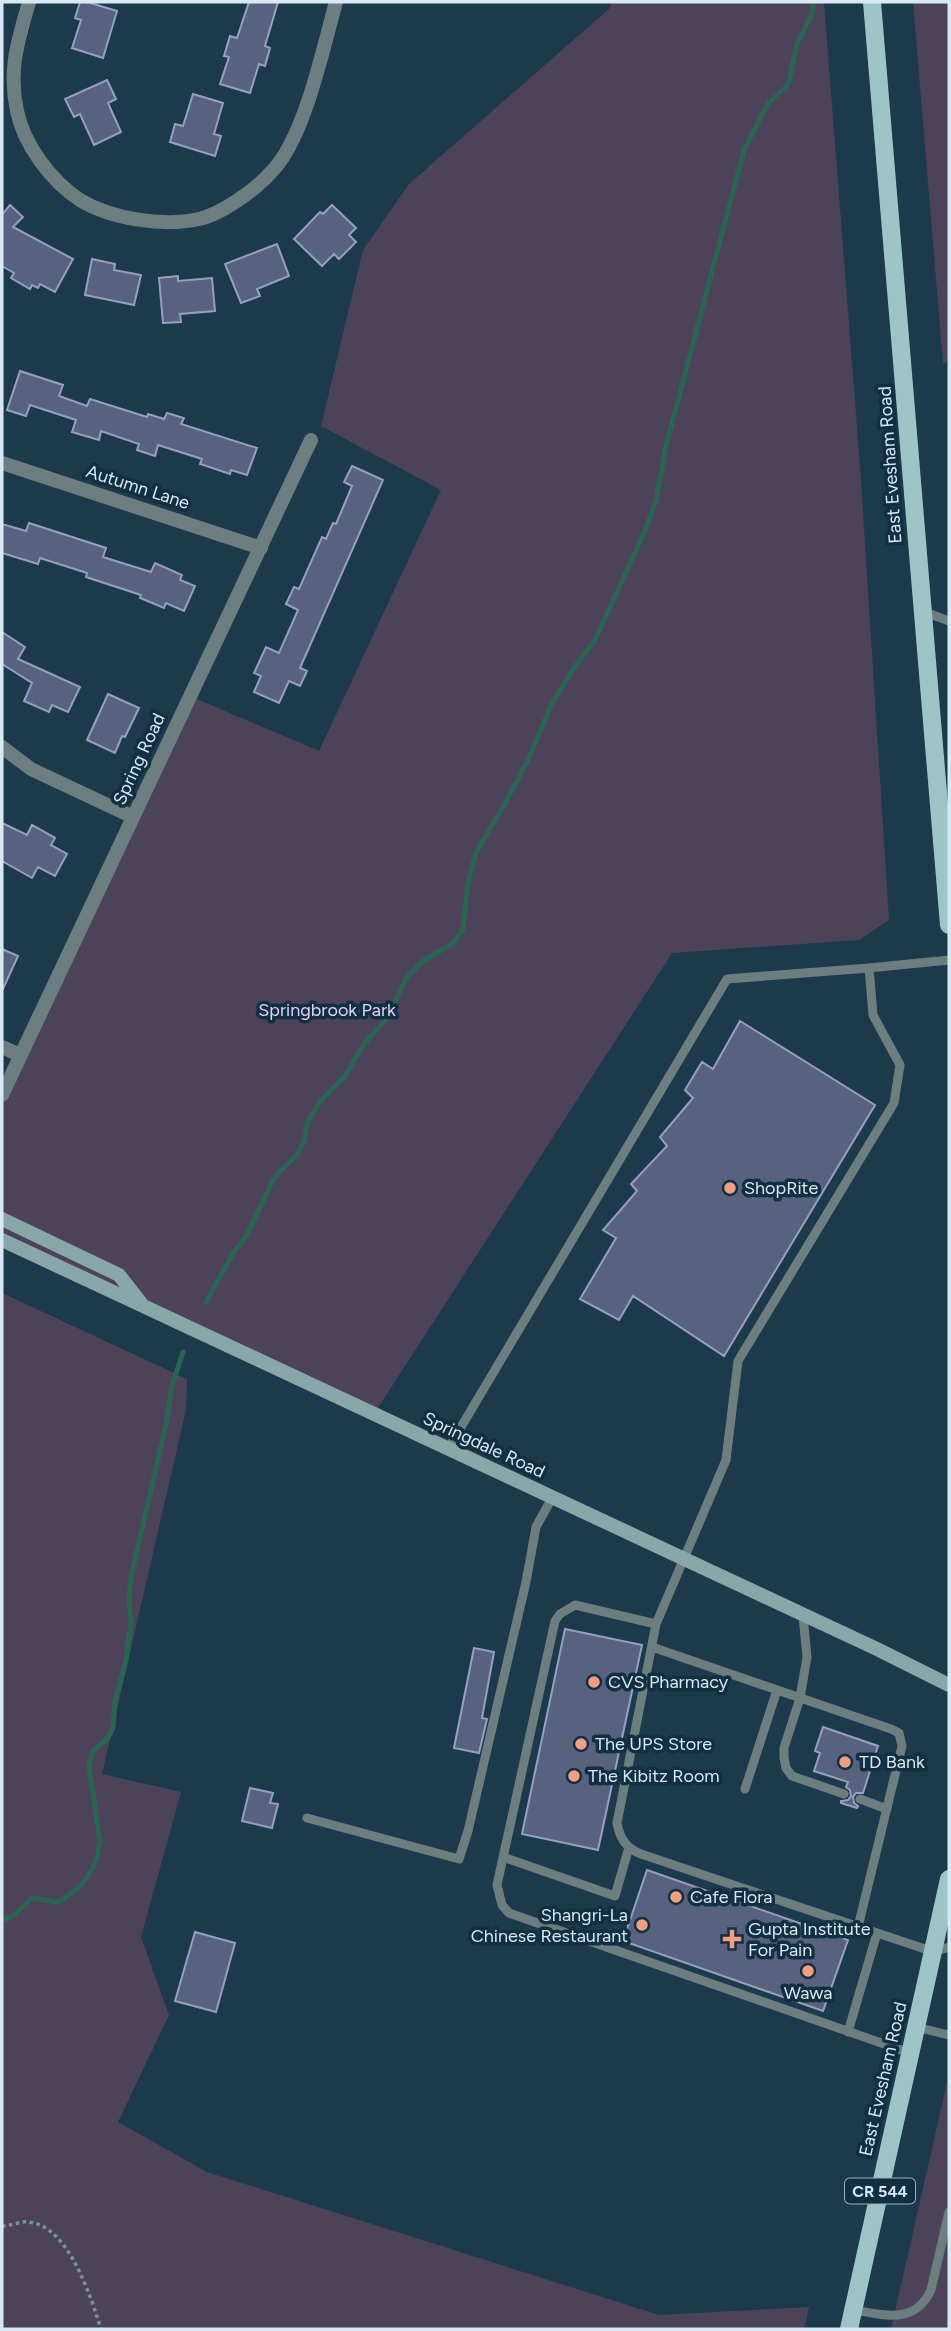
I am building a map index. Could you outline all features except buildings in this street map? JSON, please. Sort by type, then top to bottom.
[{"type":"main road","name":"East Evesham Road","points":[[872,2],[949,925]]},
{"type":"main road","points":[[2,1219],[119,1275],[141,1304]]},
{"type":"main road","name":"Springdale Road","points":[[2,1240],[949,1685]]},
{"type":"main road","name":"East Evesham Road","points":[[849,2329],[916,2027],[942,1949],[949,1879]]},
{"type":"street","points":[[29,2],[15,52],[13,84],[17,113],[29,142],[51,176],[81,201],[117,216],[155,222],[200,219],[247,195],[275,169],[295,134],[336,2]]},
{"type":"street","name":"Spring Road","points":[[2,1095],[311,440]]},
{"type":"street","name":"Autumn Lane","points":[[2,463],[261,548]]},
{"type":"street","points":[[2,747],[31,769],[133,817]]},
{"type":"street","points":[[2,1047],[20,1055]]},
{"type":"lane","points":[[922,611],[949,621]]},
{"type":"lane","points":[[448,1449],[727,979],[949,961]]},
{"type":"lane","points":[[869,968],[873,1015],[900,1065],[894,1103],[738,1361],[726,1460],[656,1624],[617,1823],[619,1833],[629,1847],[641,1854],[877,1933],[942,1949]]},
{"type":"lane","points":[[307,1818],[458,1859],[468,1831],[523,1595],[536,1527],[552,1498]]},
{"type":"lane","points":[[656,1624],[575,1605],[555,1620],[502,1857],[497,1885],[502,1905],[509,1913],[910,2053]]},
{"type":"lane","points":[[803,1616],[807,1657],[800,1698],[784,1748],[786,1768],[792,1776],[844,1794]]},
{"type":"lane","points":[[652,1647],[899,1733],[902,1745],[858,1927]]},
{"type":"lane","points":[[744,1789],[777,1690]]},
{"type":"lane","points":[[860,1800],[887,1809]]},
{"type":"lane","points":[[502,1857],[615,1896],[629,1847]]},
{"type":"lane","points":[[848,2032],[877,1933]]},
{"type":"lane","points":[[916,2027],[949,2035]]},
{"type":"lane","points":[[853,2310],[894,2316],[917,2309],[926,2302],[949,2212]]},
{"type":"path","points":[[2,2226],[28,2222],[48,2228],[84,2277],[101,2329]]},
{"type":"green space","name":"Springbrook Park","points":[[612,2],[824,2],[860,466],[889,920],[859,940],[672,953],[374,1414],[2,1240],[2,1095],[190,696],[319,751],[441,490],[321,426],[363,250],[409,184],[610,8]]},
{"type":"green space","points":[[913,2],[949,2],[949,362],[943,363]]},
{"type":"green space","points":[[2,1293],[187,1379],[186,1410],[102,1774],[181,1792],[141,1937],[169,2015],[118,2122],[207,2172],[659,2315],[809,2307],[804,2329],[2,2329]]},
{"type":"green space","points":[[949,2074],[949,2329],[891,2329]]},
{"type":"waterway","points":[[206,1302],[232,1255],[247,1235],[272,1182],[297,1155],[304,1141],[308,1121],[320,1102],[345,1076],[364,1044],[388,1017],[406,978],[423,961],[452,944],[463,929],[468,882],[476,853],[528,760],[553,701],[595,640],[644,533],[656,501],[666,446],[744,150],[768,103],[789,81],[797,44],[811,16],[814,2]]},
{"type":"waterway","points":[[2,1921],[14,1915],[32,1898],[57,1902],[62,1900],[82,1885],[98,1854],[100,1841],[89,1766],[93,1751],[108,1738],[113,1728],[115,1701],[126,1660],[131,1621],[131,1577],[166,1425],[172,1386],[183,1352]]},
{"type":"place","name":"ShopRite","points":[[730,1188]]},
{"type":"place","name":"CVS Pharmacy","points":[[594,1682]]},
{"type":"place","name":"The UPS Store","points":[[581,1744]]},
{"type":"place","name":"TD Bank","points":[[845,1762]]},
{"type":"place","name":"The Kibitz Room","points":[[574,1776]]},
{"type":"place","name":"Cafe Flora","points":[[676,1897]]},
{"type":"place","name":"Shangri-La Chinese Restaurant","points":[[642,1925]]},
{"type":"place","name":"Gupta Institute For Pain","points":[[732,1939]]},
{"type":"place","name":"Wawa","points":[[808,1971]]}]
